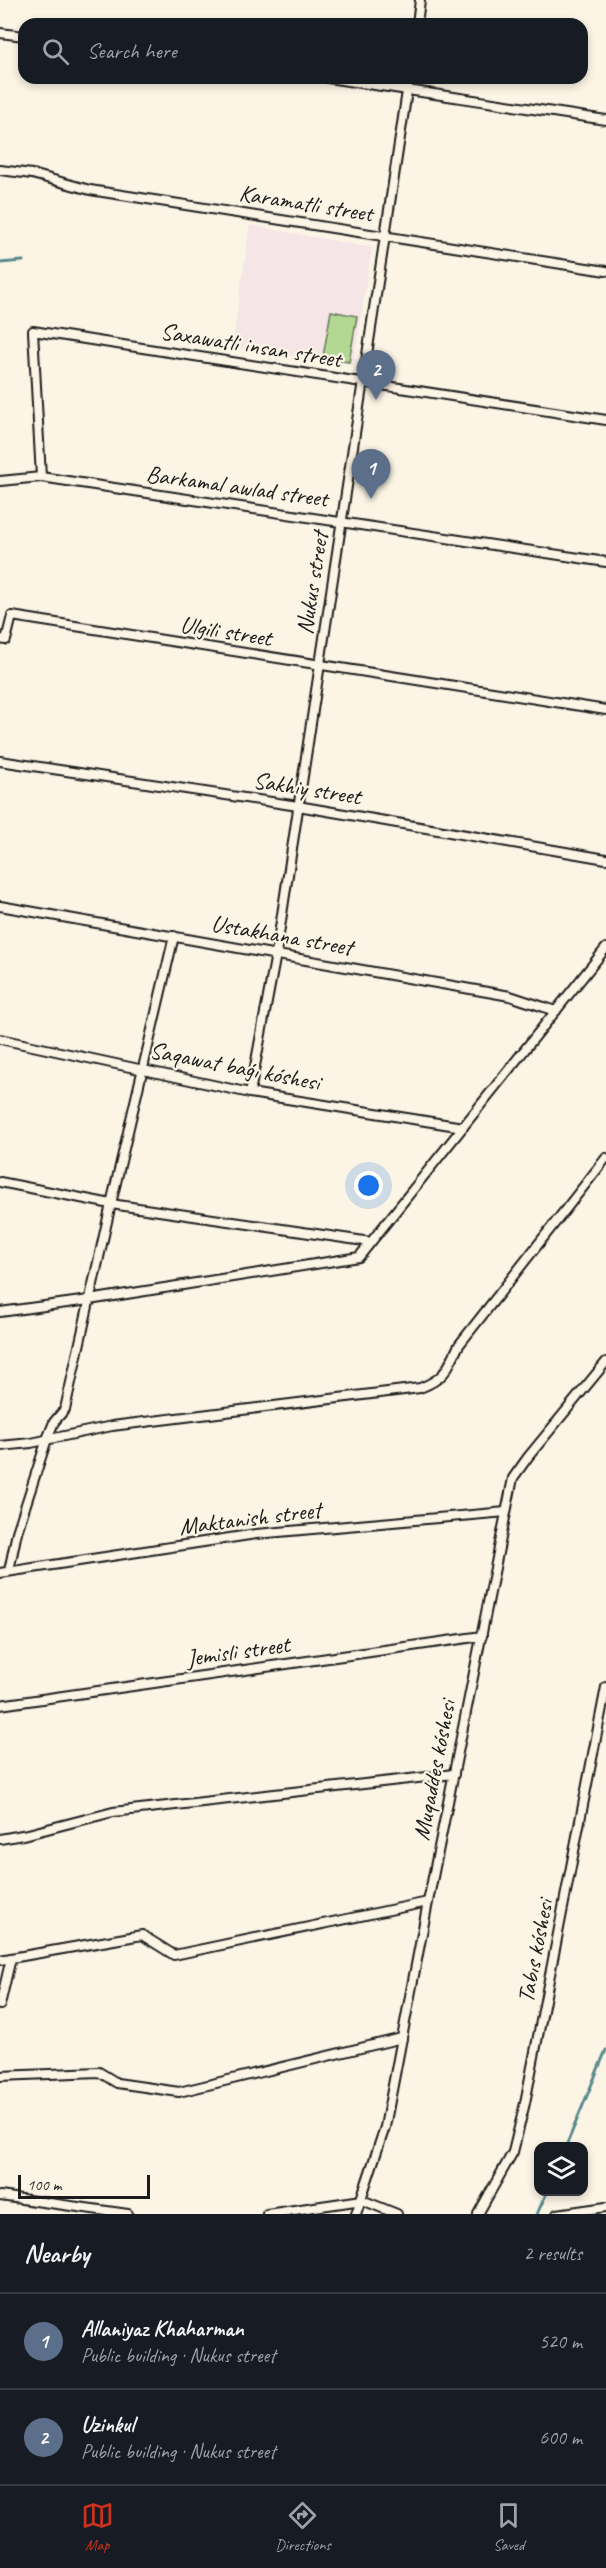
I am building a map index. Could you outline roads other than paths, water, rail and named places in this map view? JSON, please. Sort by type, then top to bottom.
[{"type":"street","points":[[418,18],[420,0]]},
{"type":"street","points":[[0,33],[18,35]]},
{"type":"street","points":[[371,84],[606,120]]},
{"type":"street","name":"Nukus street","points":[[250,1093],[276,954],[408,84]]},
{"type":"street","name":"Karamatli street","points":[[0,170],[32,174],[90,190],[606,271]]},
{"type":"street","name":"Saxawatli insan street","points":[[41,477],[33,331],[606,420]]},
{"type":"street","name":"Barkamal awlad street","points":[[0,481],[41,477],[606,562]]},
{"type":"street","name":"Ulgili street","points":[[0,639],[6,640],[12,616],[606,710]]},
{"type":"street","name":"Sakhiy street","points":[[0,762],[298,806],[606,859]]},
{"type":"street","name":"Ustakhana street","points":[[0,906],[510,996],[556,1011]]},
{"type":"street","points":[[9,1571],[17,1532],[47,1439],[54,1422],[66,1409],[89,1300],[174,936]]},
{"type":"street","points":[[0,1312],[358,1257],[606,948]]},
{"type":"street","name":"Saqawat baǵı kóshesi","points":[[0,1039],[250,1093],[463,1127]]},
{"type":"street","points":[[0,1446],[31,1443],[112,1426],[420,1388],[438,1381],[447,1370],[459,1345],[606,1158]]},
{"type":"street","points":[[0,1182],[111,1204],[371,1242]]},
{"type":"street","name":"Muqaddes kóshesi","points":[[356,2214],[385,2127],[513,1478],[606,1362]]},
{"type":"street","name":"Maktanish street","points":[[0,1573],[256,1534],[507,1512]]},
{"type":"street","name":"Jemisli street","points":[[0,1705],[482,1636]]},
{"type":"street","name":"Tabıs kóshesi","points":[[478,2214],[513,2152],[606,1687]]},
{"type":"street","points":[[0,1839],[113,1812],[454,1774]]},
{"type":"street","points":[[0,1960],[142,1935],[174,1955],[428,1902]]},
{"type":"street","points":[[0,2005],[11,1958]]},
{"type":"street","points":[[0,2076],[99,2072],[117,2083],[179,2092],[402,2038]]},
{"type":"street","points":[[0,2196],[128,2214]]},
{"type":"street","points":[[267,2214],[362,2200],[397,2214]]},
{"type":"street","points":[[557,2214],[606,2207]]},
{"type":"waterway","points":[[0,263],[23,261]]},
{"type":"waterway","points":[[568,2142],[606,2050]]},
{"type":"waterway","points":[[537,2214],[545,2196]]},
{"type":"place","name":"Uzinkul","points":[[376,400]]},
{"type":"place","name":"Allaniyaz Khaharman","points":[[371,499]]}]
